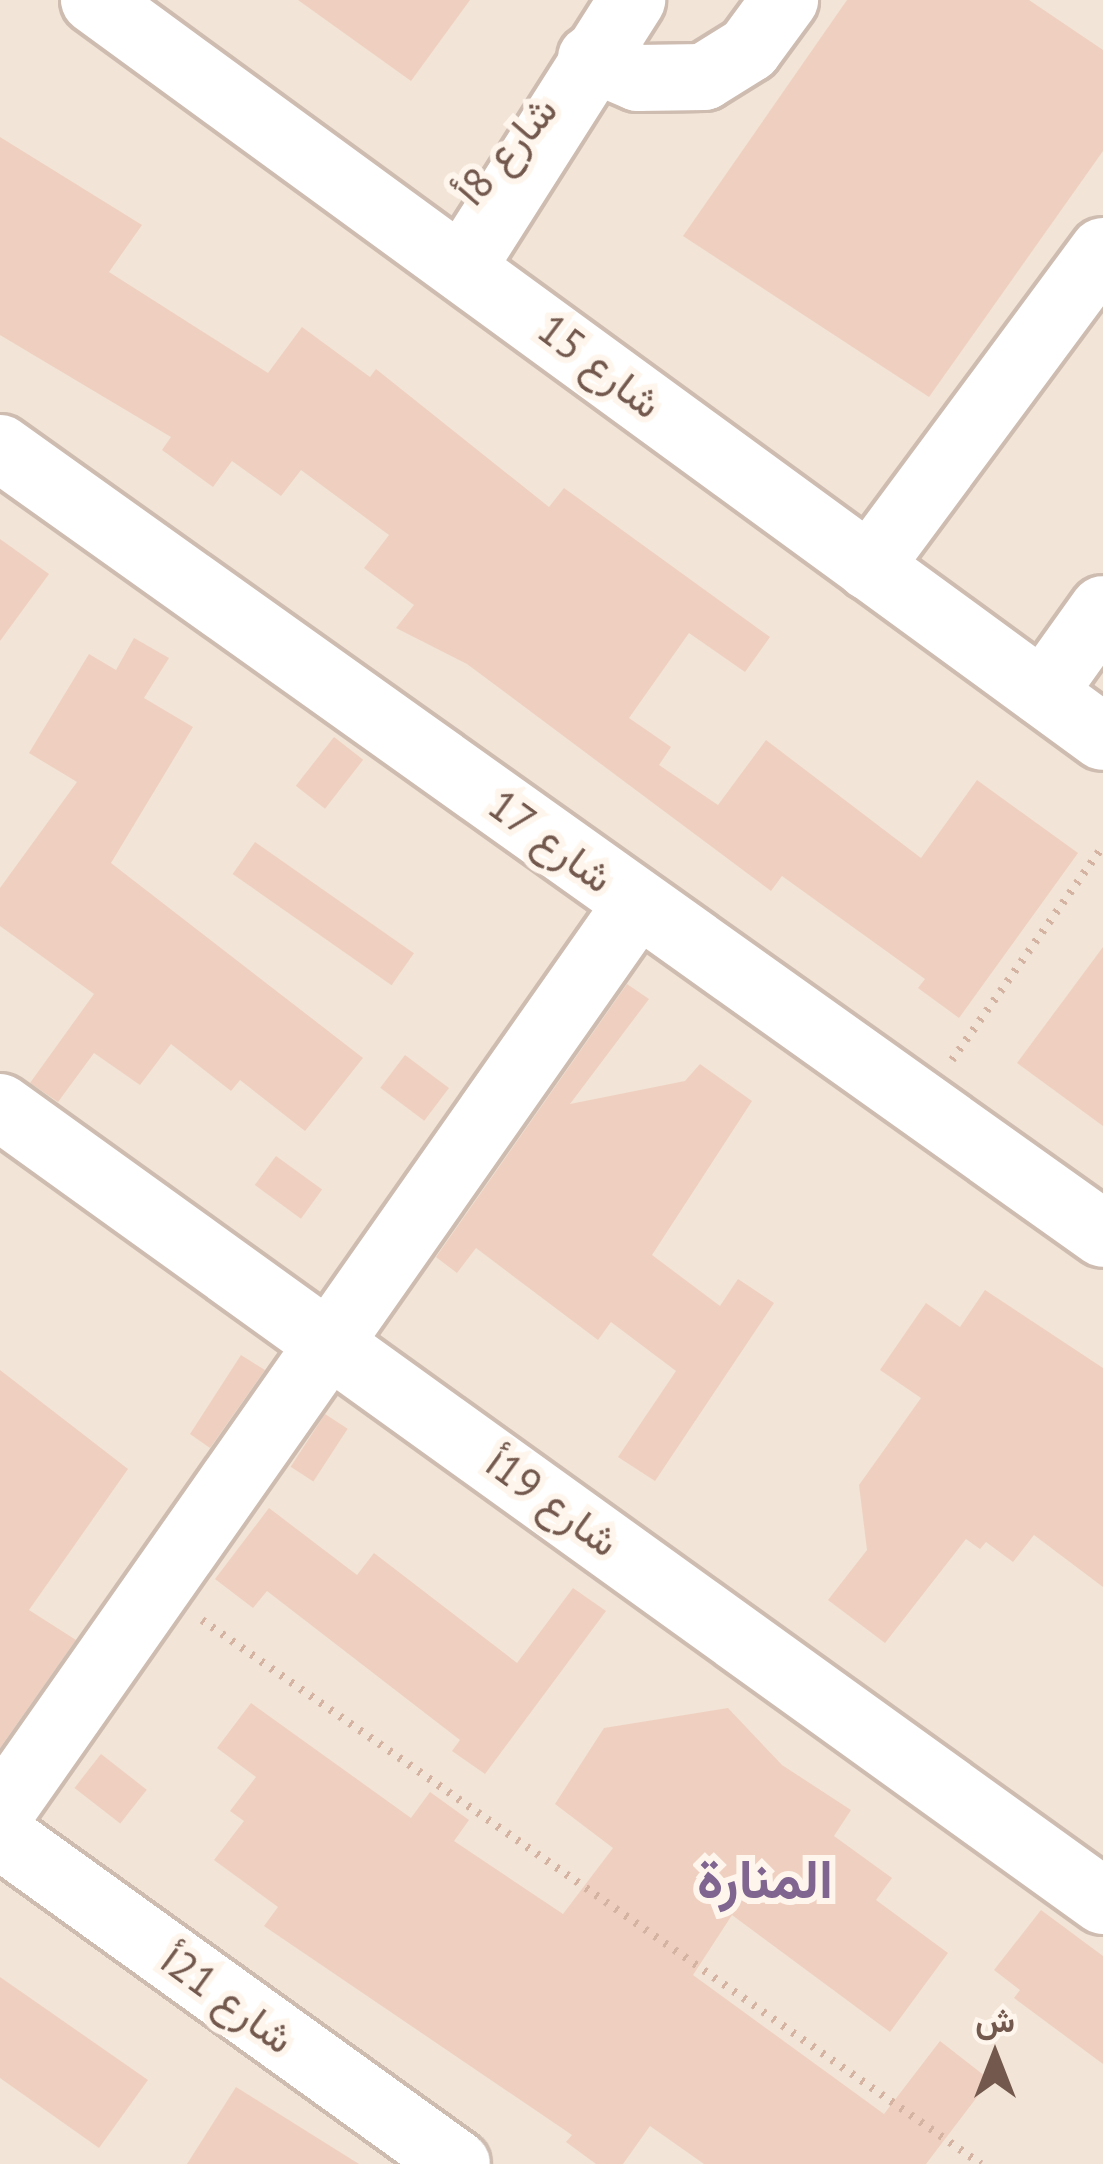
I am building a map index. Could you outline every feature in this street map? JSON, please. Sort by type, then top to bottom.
[{"type":"street","name":"شارع 15","points":[[94,0],[446,252],[1103,736]]},
{"type":"street","name":"شارع 8أ","points":[[446,252],[522,125],[589,61],[632,0]]},
{"type":"street","points":[[589,61],[638,78],[704,77],[749,49],[784,0]]},
{"type":"street","points":[[868,567],[1103,251]]},
{"type":"street","name":"شارع 17","points":[[0,448],[1103,1234]]},
{"type":"street","points":[[1042,693],[1103,609]]},
{"type":"street","points":[[0,1813],[638,903]]},
{"type":"street","name":"شارع 19أ","points":[[0,1107],[1103,1901]]},
{"type":"street","name":"شارع 21أ","points":[[0,1835],[457,2164]]},
{"type":"path","points":[[921,1105],[1103,846]]},
{"type":"path","points":[[157,1588],[981,2164]]},
{"type":"shaded area","name":"المنارة","points":[[0,0],[1103,0],[1103,2164],[0,2164]]},
{"type":"building","points":[[298,0],[470,0],[411,81]]},
{"type":"building","points":[[847,0],[1029,0],[1103,50],[1103,151],[929,397],[683,236]]},
{"type":"building","points":[[0,137],[142,225],[109,272],[268,373],[302,327],[370,377],[376,369],[549,507],[564,488],[770,637],[745,672],[689,633],[629,718],[671,747],[659,765],[718,805],[766,740],[921,858],[977,780],[1078,853],[959,1018],[918,988],[925,979],[782,876],[771,891],[467,664],[396,628],[414,605],[364,568],[389,535],[301,470],[281,496],[232,461],[213,487],[162,450],[171,437],[0,335]]},
{"type":"building","points":[[0,539],[49,574],[0,641]]},
{"type":"building","points":[[134,638],[169,658],[144,698],[193,727],[111,863],[363,1058],[305,1131],[240,1080],[231,1091],[171,1044],[140,1085],[94,1053],[58,1102],[30,1083],[94,994],[0,926],[0,888],[77,782],[29,753],[89,654],[116,670]]},
{"type":"building","points":[[334,737],[363,760],[325,809],[296,786]]},
{"type":"building","points":[[255,842],[414,953],[392,985],[233,874]]},
{"type":"building","points":[[1103,947],[1103,1126],[1017,1063]]},
{"type":"building","points":[[627,984],[649,999],[570,1104],[685,1081],[700,1064],[752,1101],[652,1255],[720,1306],[738,1279],[774,1303],[655,1481],[618,1457],[676,1371],[611,1322],[598,1340],[476,1248],[457,1273],[436,1257]]},
{"type":"building","points":[[405,1055],[449,1088],[424,1121],[380,1088]]},
{"type":"building","points":[[276,1156],[322,1190],[301,1219],[255,1185]]},
{"type":"building","points":[[985,1290],[1103,1368],[1103,1587],[1034,1535],[1013,1562],[986,1542],[980,1549],[966,1539],[885,1643],[828,1600],[867,1550],[859,1485],[921,1398],[880,1370],[926,1303],[960,1327]]},
{"type":"building","points":[[241,1355],[265,1370],[210,1448],[190,1434]]},
{"type":"building","points":[[0,1370],[128,1469],[29,1610],[76,1640],[0,1748]]},
{"type":"building","points":[[325,1414],[348,1429],[313,1482],[291,1467]]},
{"type":"building","points":[[269,1508],[357,1575],[374,1553],[517,1663],[573,1588],[606,1611],[485,1774],[452,1751],[460,1740],[267,1591],[253,1608],[215,1579]]},
{"type":"building","points":[[251,1703],[411,1818],[430,1792],[469,1820],[454,1841],[563,1914],[613,1848],[555,1804],[604,1728],[728,1708],[782,1765],[851,1810],[834,1836],[892,1878],[876,1900],[948,1953],[890,2032],[732,1915],[693,1975],[884,2114],[940,2041],[990,2080],[926,2164],[704,2164],[650,2126],[623,2164],[596,2164],[566,2142],[572,2135],[264,1926],[278,1907],[214,1860],[244,1821],[230,1811],[256,1777],[217,1748]]},
{"type":"building","points":[[101,1754],[147,1790],[120,1824],[75,1788]]},
{"type":"building","points":[[1041,1910],[1103,1956],[1103,2064],[1014,1998],[1020,1990],[994,1970]]},
{"type":"building","points":[[0,1977],[148,2080],[99,2148],[0,2078]]},
{"type":"building","points":[[236,2087],[359,2164],[187,2164]]},
{"type":"district","name":"المنارة","points":[[765,1878]]}]
